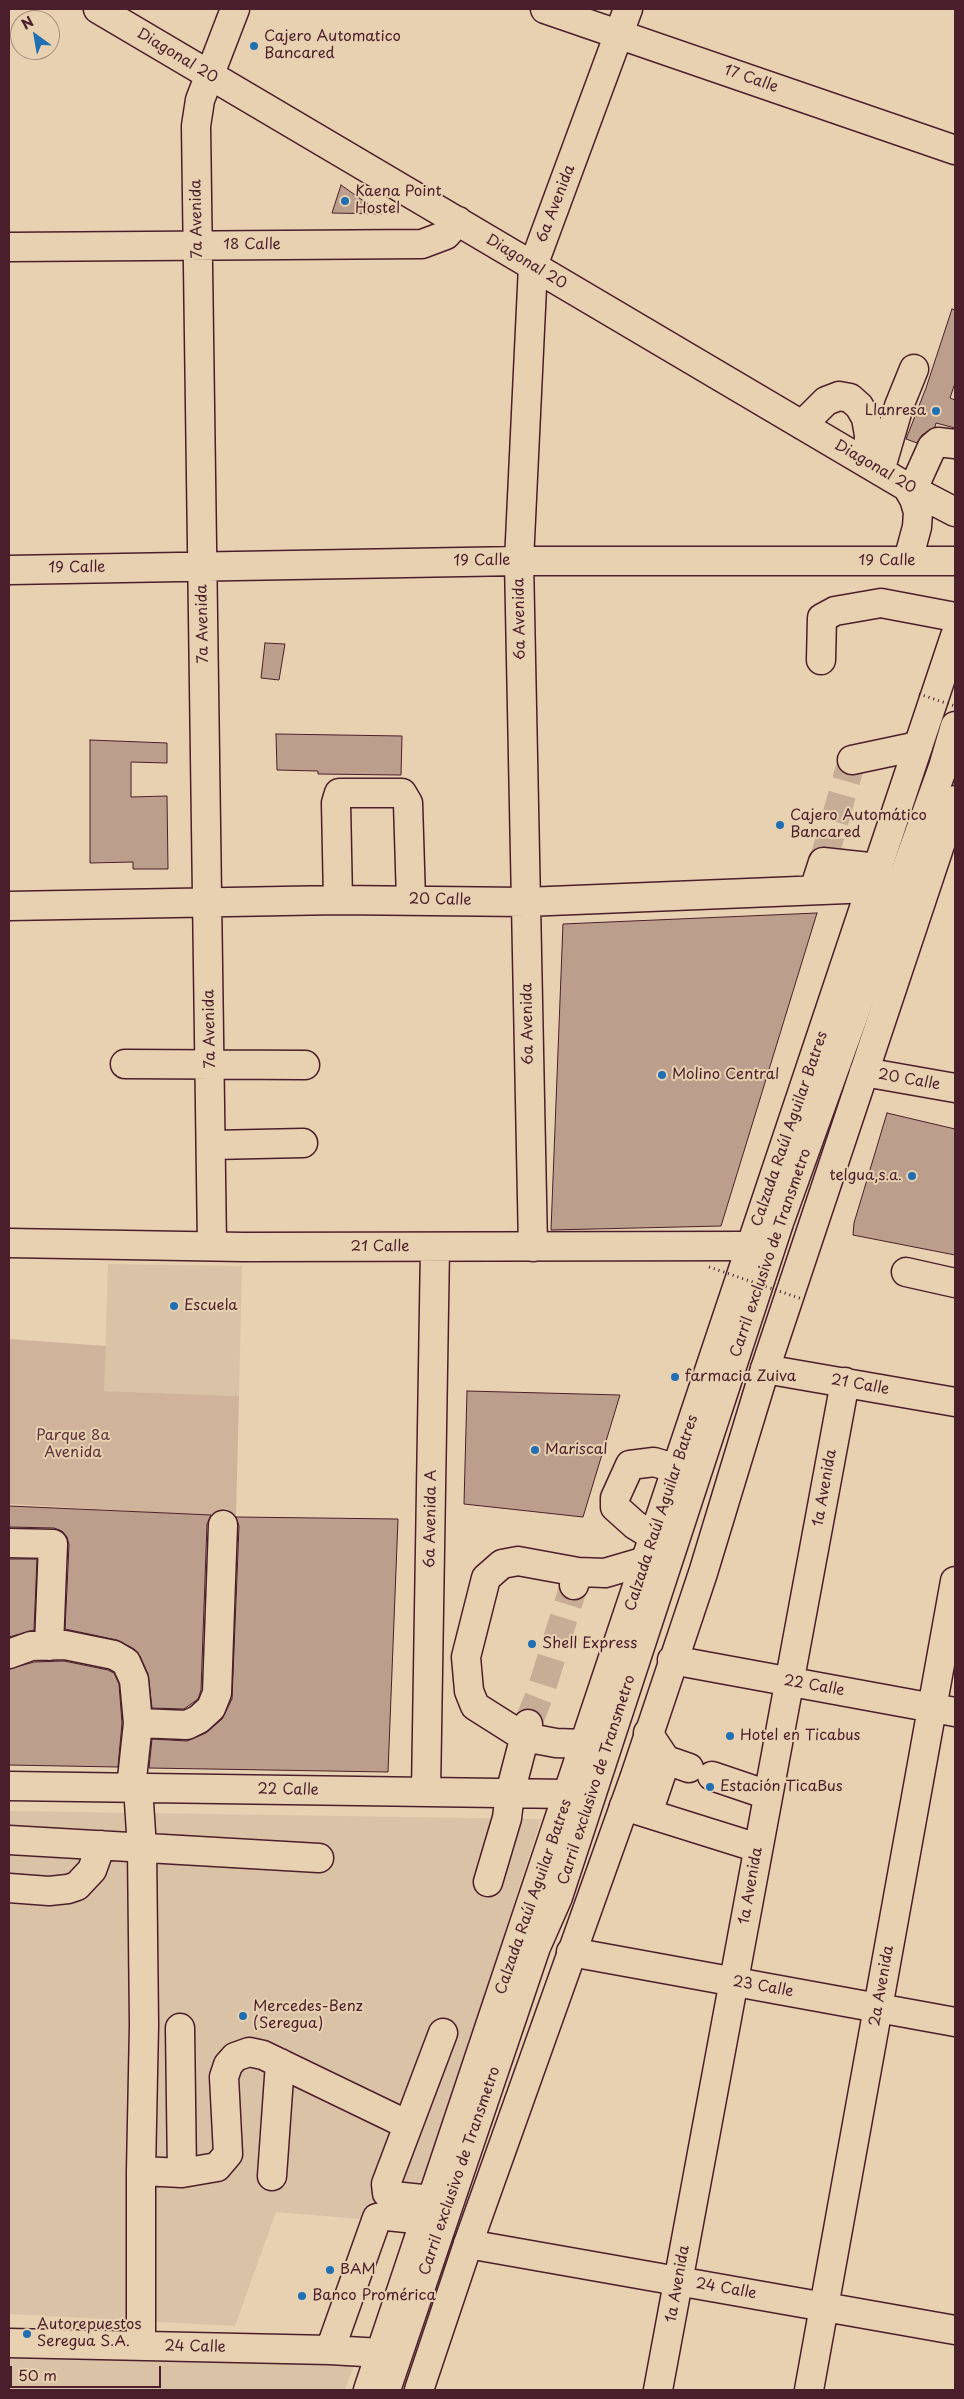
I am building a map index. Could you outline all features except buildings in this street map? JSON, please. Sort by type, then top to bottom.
[{"type":"main road","name":"Diagonal 20","points":[[98,9],[802,425],[955,512]]},
{"type":"main road","name":"7a Avenida","points":[[212,1246],[196,112],[235,9]]},
{"type":"main road","name":"17 Calle","points":[[546,9],[624,21],[955,150]]},
{"type":"main road","name":"6a Avenida","points":[[533,1247],[519,561],[533,266],[624,21]]},
{"type":"main road","name":"18 Calle","points":[[9,247],[422,244],[446,235],[458,221]]},
{"type":"main road","points":[[874,467],[914,369]]},
{"type":"main road","points":[[802,425],[826,401],[839,396],[850,398],[859,406],[866,418],[874,467]]},
{"type":"main road","points":[[908,560],[917,527],[918,512],[910,488],[932,446],[938,442],[955,444]]},
{"type":"main road","name":"19 Calle","points":[[9,570],[519,561],[908,560],[955,562]]},
{"type":"main road","points":[[821,660],[822,618],[835,611],[881,602],[955,617]]},
{"type":"main road","name":"Calzada Raúl Aguilar Batres","points":[[368,2390],[955,636]]},
{"type":"main road","name":"Carril exclusivo de Transmetro","points":[[386,2390],[536,1947],[558,1897],[780,1220],[943,768],[955,726]]},
{"type":"main road","points":[[852,760],[918,746]]},
{"type":"main road","points":[[338,900],[336,803],[339,793],[402,793],[408,803],[410,900]]},
{"type":"main road","points":[[419,2390],[468,2244],[572,1952],[636,1810],[648,1734],[703,1573],[765,1369],[955,800]]},
{"type":"main road","points":[[814,890],[823,862],[875,878]]},
{"type":"main road","name":"20 Calle","points":[[9,906],[338,900],[525,902],[814,890],[875,878]]},
{"type":"main road","points":[[125,1064],[305,1066]]},
{"type":"main road","name":"20 Calle","points":[[864,1072],[955,1088]]},
{"type":"main road","points":[[212,1145],[303,1143]]},
{"type":"main road","name":"21 Calle","points":[[9,1243],[435,1247],[750,1246]]},
{"type":"main road","name":"6a Avenida A","points":[[426,1792],[435,1247]]},
{"type":"main road","points":[[906,1272],[955,1283]]},
{"type":"main road","name":"21 Calle","points":[[765,1369],[955,1402]]},
{"type":"main road","name":"1a Avenida","points":[[658,2390],[845,1382]]},
{"type":"main road","points":[[585,1744],[556,1743],[475,1706],[469,1691],[466,1656],[486,1578],[502,1564],[518,1562],[576,1579],[604,1572],[650,1548],[634,1526],[615,1507],[615,1498],[630,1465],[654,1462],[677,1469]]},
{"type":"main road","points":[[138,1723],[187,1726],[212,1708],[216,1693],[224,1525]]},
{"type":"main road","points":[[9,1542],[53,1544],[49,1646]]},
{"type":"main road","name":"2a Avenida","points":[[809,2390],[878,2008],[944,1709],[955,1581]]},
{"type":"main road","points":[[9,1654],[31,1646],[65,1645],[105,1653],[114,1655],[126,1662],[134,1680],[138,1723],[135,1788],[142,1848],[144,2025],[141,2171],[141,2346]]},
{"type":"main road","name":"22 Calle","points":[[672,1660],[944,1709]]},
{"type":"main road","points":[[488,1882],[507,1818],[510,1793],[526,1730]]},
{"type":"main road","points":[[648,1734],[689,1768],[768,1795]]},
{"type":"main road","points":[[636,1810],[689,1768]]},
{"type":"main road","name":"22 Calle","points":[[9,1786],[568,1794]]},
{"type":"main road","points":[[636,1810],[758,1848]]},
{"type":"main road","points":[[9,1840],[319,1858]]},
{"type":"main road","points":[[9,1888],[49,1891],[68,1890],[77,1886],[92,1870],[101,1845]]},
{"type":"main road","name":"Carril exclusivo de Transmetro","points":[[402,2390],[546,1951],[558,1897]]},
{"type":"main road","name":"23 Calle","points":[[572,1952],[955,2022]]},
{"type":"main road","points":[[180,2028],[182,2173]]},
{"type":"main road","points":[[428,2210],[408,2199],[387,2192],[386,2184],[443,2033]]},
{"type":"main road","points":[[141,2171],[182,2173],[217,2167],[228,2154],[224,2077],[228,2065],[235,2057],[249,2052],[263,2055],[408,2125]]},
{"type":"main road","points":[[272,2176],[280,2063]]},
{"type":"main road","points":[[330,2350],[377,2218],[428,2210]]},
{"type":"main road","name":"24 Calle","points":[[468,2244],[955,2330]]},
{"type":"main road","name":"24 Calle","points":[[9,2343],[330,2350],[381,2353]]},
{"type":"path","points":[[919,694],[955,706]]},
{"type":"path","points":[[709,1267],[802,1299]]},
{"type":"shaded area","name":"Escuela","points":[[108,1264],[242,1266],[239,1396],[104,1391]]},
{"type":"shaded area","name":"Mercedes-Benz (Seregua)","points":[[9,1811],[541,1819],[411,2223],[276,2212],[235,2326],[9,2314]]},
{"type":"shaded area","points":[[9,2355],[354,2365],[345,2390],[9,2390]]},
{"type":"green space","name":"Parque 8a Avenida","points":[[9,1339],[106,1346],[104,1391],[239,1396],[236,1517],[9,1504]]},
{"type":"tunnel","points":[[823,862],[852,760]]},
{"type":"tunnel","points":[[528,1724],[541,1691],[574,1585]]},
{"type":"place","name":"Cajero Automatico Bancared","points":[[254,46]]},
{"type":"place","name":"Kaena Point Hostel","points":[[345,201]]},
{"type":"place","name":"Llanresa","points":[[936,411]]},
{"type":"place","name":"Cajero Automático Bancared","points":[[780,825]]},
{"type":"place","name":"Molino Central","points":[[662,1075]]},
{"type":"place","name":"telgua,s.a.","points":[[912,1176]]},
{"type":"place","name":"Escuela","points":[[174,1306]]},
{"type":"place","name":"farmacia Zuiva","points":[[675,1377]]},
{"type":"place","name":"Mariscal","points":[[535,1450]]},
{"type":"place","name":"Shell Express","points":[[532,1644]]},
{"type":"place","name":"Hotel en Ticabus","points":[[730,1736]]},
{"type":"place","name":"Estación TicaBus","points":[[710,1787]]},
{"type":"place","name":"Mercedes-Benz (Seregua)","points":[[243,2016]]},
{"type":"place","name":"BAM","points":[[330,2270]]},
{"type":"place","name":"Banco Promérica","points":[[302,2296]]},
{"type":"place","name":"Autorepuestos Seregua S.A.","points":[[27,2334]]}]
